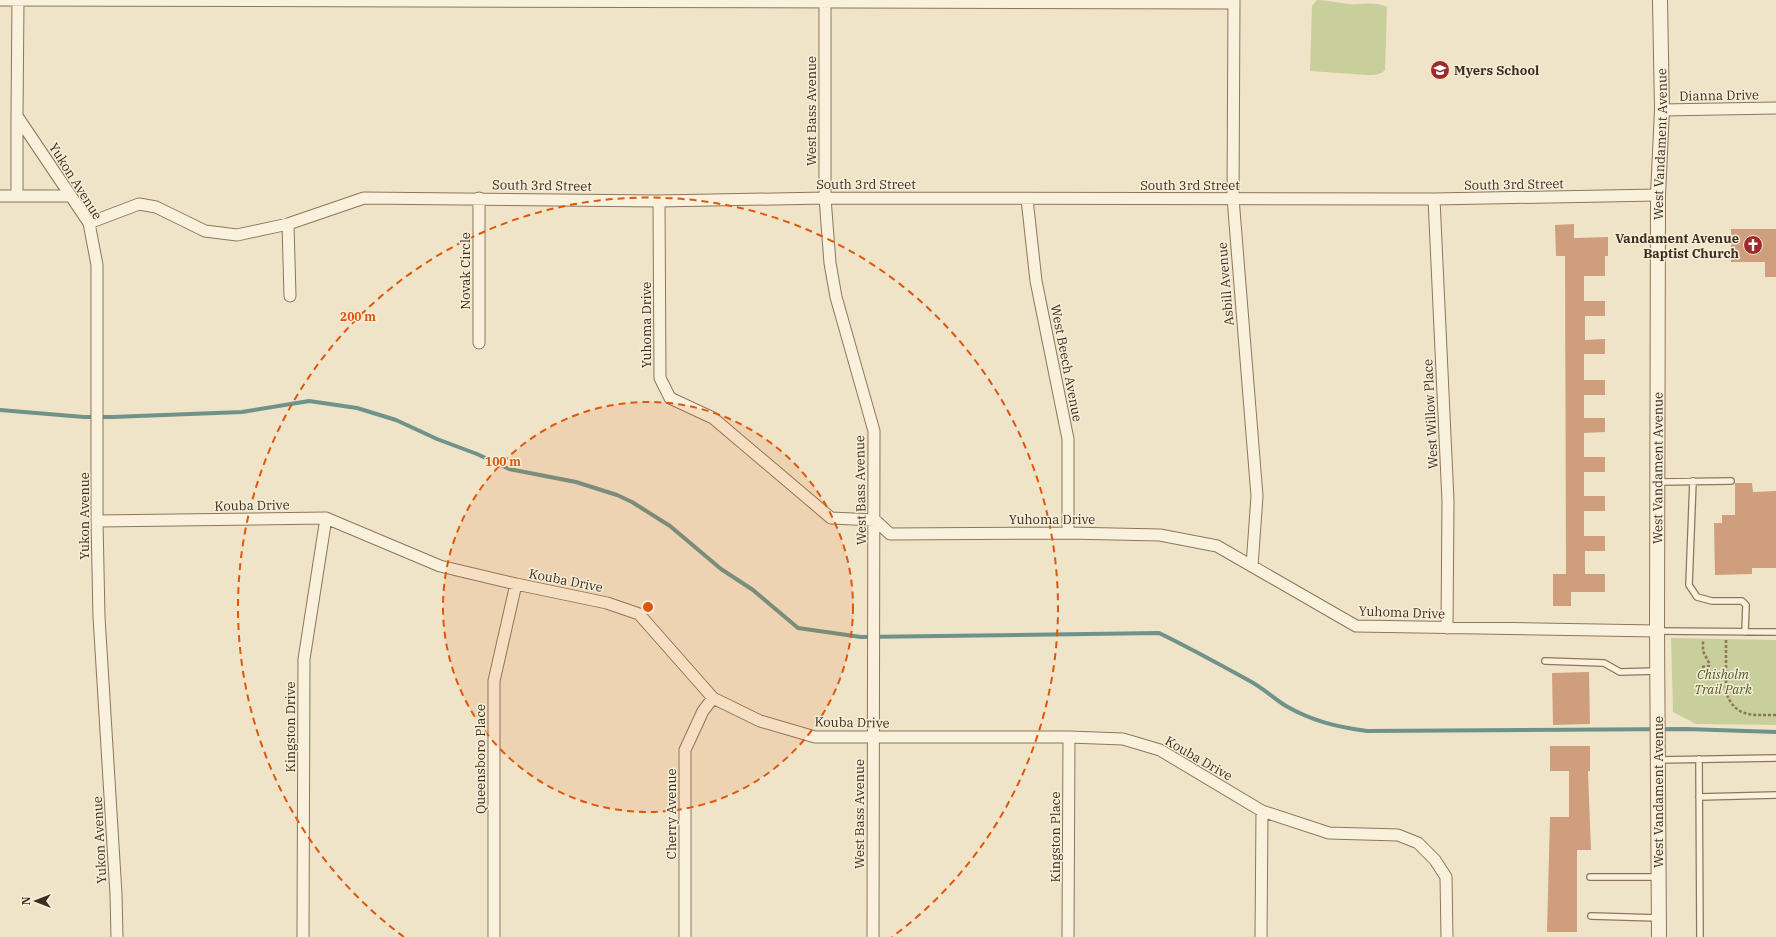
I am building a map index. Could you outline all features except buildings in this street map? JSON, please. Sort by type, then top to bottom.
[{"type":"street","points":[[0,0],[1234,1]]},
{"type":"street","points":[[17,196],[18,0]]},
{"type":"street","name":"West Vandament Avenue","points":[[1659,937],[1657,631],[1658,195],[1662,110],[1660,0]]},
{"type":"street","name":"West Bass Avenue","points":[[825,1],[825,198],[830,263],[836,297],[874,431],[874,937]]},
{"type":"street","name":"Asbill Avenue","points":[[1234,1],[1233,198],[1256,496],[1252,566]]},
{"type":"street","name":"Dianna Drive","points":[[1662,110],[1776,108]]},
{"type":"street","name":"Yukon Avenue","points":[[17,116],[89,223],[97,264],[97,521],[99,617],[116,894],[117,937]]},
{"type":"street","name":"South 3rd Street","points":[[89,223],[139,204],[156,206],[205,231],[237,235],[288,224],[364,198],[659,201],[825,198],[1233,198],[1434,200],[1658,195]]},
{"type":"street","points":[[0,196],[70,196]]},
{"type":"street","name":"Novak Circle","points":[[479,343],[480,198]]},
{"type":"street","name":"West Beech Avenue","points":[[1027,199],[1036,281],[1068,439],[1068,533]]},
{"type":"street","name":"West Willow Place","points":[[1434,200],[1448,501],[1447,628]]},
{"type":"street","name":"Yuhoma Drive","points":[[659,201],[660,378],[670,398],[713,418],[831,518],[875,520],[890,534],[1068,533],[1160,535],[1217,546],[1356,626],[1657,631]]},
{"type":"street","points":[[288,224],[290,296]]},
{"type":"street","name":"Kouba Drive","points":[[97,521],[326,518],[440,566],[607,603],[639,614],[713,698],[760,721],[815,737],[1069,737],[1123,739],[1160,750],[1262,811],[1329,833],[1398,834],[1418,843],[1435,860],[1446,877],[1447,937]]},
{"type":"street","name":"Kingston Drive","points":[[303,937],[304,659],[326,518]]},
{"type":"street","name":"Queensboro Place","points":[[494,937],[494,681],[516,584]]},
{"type":"street","name":"Cherry Avenue","points":[[685,937],[685,750],[703,712],[713,698]]},
{"type":"street","name":"Kingston Place","points":[[1068,937],[1069,737]]},
{"type":"street","points":[[1261,937],[1262,811]]},
{"type":"lane","points":[[1658,482],[1731,481]]},
{"type":"lane","points":[[1693,482],[1689,585],[1697,597],[1712,601],[1742,601],[1746,605],[1745,632]]},
{"type":"lane","points":[[1657,631],[1776,632]]},
{"type":"lane","points":[[1545,661],[1604,663],[1620,672],[1657,671]]},
{"type":"lane","points":[[1658,760],[1776,758]]},
{"type":"lane","points":[[1699,759],[1700,937]]},
{"type":"lane","points":[[1699,797],[1776,795]]},
{"type":"lane","points":[[1590,877],[1658,877]]},
{"type":"lane","points":[[1591,916],[1659,918]]},
{"type":"path","points":[[1726,632],[1726,692],[1728,700],[1733,707],[1746,714],[1776,715]]},
{"type":"path","points":[[1702,667],[1709,666],[1703,651],[1703,640]]},
{"type":"green space","points":[[1317,0],[1349,4],[1378,4],[1387,7],[1385,70],[1383,72],[1370,75],[1310,71],[1312,6]]},
{"type":"green space","name":"Chisholm Trail Park","points":[[1671,638],[1776,640],[1776,725],[1696,724],[1673,712]]},
{"type":"waterway","points":[[0,410],[84,417],[112,417],[242,412],[309,401],[357,408],[396,420],[509,469],[576,482],[617,495],[632,502],[670,526],[721,569],[753,590],[798,628],[861,637],[1159,633],[1253,683],[1281,703],[1305,716],[1345,728],[1367,731],[1686,729],[1776,732]]},
{"type":"place","name":"Myers School","points":[[1440,70]]},
{"type":"place","name":"Vandament Avenue Baptist Church","points":[[1753,245]]}]
